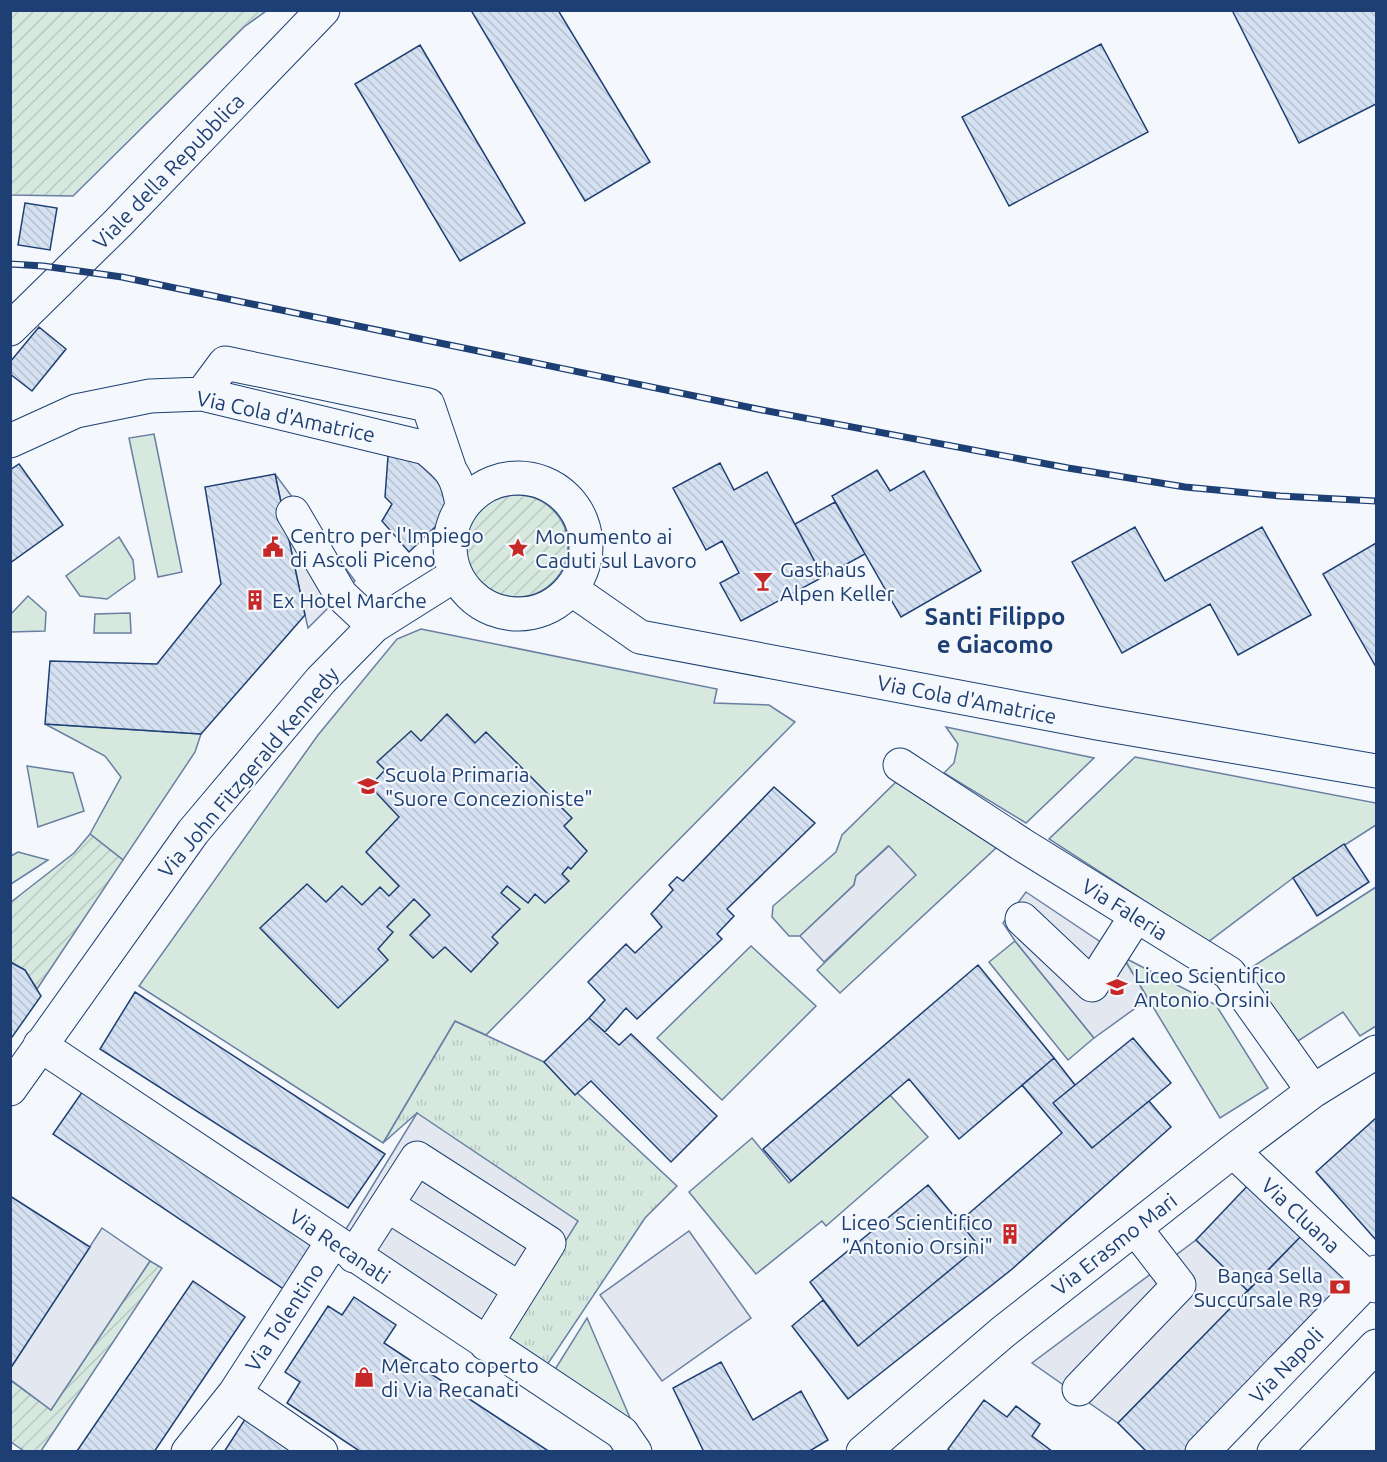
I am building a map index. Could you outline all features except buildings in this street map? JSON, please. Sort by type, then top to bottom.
[{"type":"street","name":"Viale della Repubblica","points":[[10,329],[126,214],[323,10]]},
{"type":"street","name":"Via Cola d'Amatrice","points":[[10,441],[76,411],[150,396],[202,394],[426,448],[449,467],[459,484],[462,505]]},
{"type":"street","points":[[513,477],[533,478],[552,486],[567,498],[579,514],[586,533],[586,553],[581,572],[571,589],[556,603],[539,612],[519,615],[499,613],[473,598],[466,592],[455,575],[449,551],[452,527],[462,505],[476,491],[494,481],[513,477]]},
{"type":"street","points":[[294,513],[341,595],[374,626]]},
{"type":"street","name":"Via John Fitzgerald Kennedy","points":[[10,1089],[193,832],[321,680],[374,626],[455,575]]},
{"type":"street","name":"Via Cola d'Amatrice","points":[[571,589],[640,637],[1086,721],[1377,771]]},
{"type":"street","name":"Via Faleria","points":[[900,765],[1011,838],[1229,973],[1313,1091]]},
{"type":"street","points":[[1022,919],[1092,985],[1136,916]]},
{"type":"street","name":"Via Recanati","points":[[40,1045],[486,1344],[622,1445]]},
{"type":"street","name":"Via Erasmo Mari","points":[[863,1452],[1003,1332],[1233,1151],[1313,1091],[1377,1052]]},
{"type":"street","name":"Via Cluana","points":[[1233,1151],[1374,1279]]},
{"type":"street","name":"Via Tolentino","points":[[188,1452],[344,1249],[387,1205],[417,1158],[549,1243],[520,1289]]},
{"type":"street","points":[[387,1205],[520,1289],[486,1344]]},
{"type":"street","points":[[1079,1389],[1179,1284],[1135,1228]]},
{"type":"street","name":"Via Napoli","points":[[1202,1452],[1374,1279]]},
{"type":"street","points":[[1274,1452],[1377,1346]]},
{"type":"street","points":[[235,1393],[321,1452]]},
{"type":"green space","points":[[11,10],[266,11],[244,27],[73,196],[11,195]]},
{"type":"green space","points":[[154,434],[182,572],[158,577],[129,438]]},
{"type":"green space","points":[[517,495],[546,503],[560,517],[568,546],[560,575],[546,589],[517,597],[488,589],[474,575],[466,546],[474,517],[488,503]]},
{"type":"green space","points":[[119,537],[133,560],[135,579],[107,599],[80,596],[66,576]]},
{"type":"green space","points":[[28,596],[46,612],[45,631],[11,632],[11,614]]},
{"type":"green space","points":[[130,613],[131,633],[94,633],[95,614]]},
{"type":"green space","points":[[421,629],[717,689],[714,703],[769,705],[795,722],[486,1035],[455,1021],[383,1143],[139,986],[318,735],[397,639]]},
{"type":"green space","points":[[45,724],[201,734],[195,752],[123,860],[90,834],[121,777],[105,756]]},
{"type":"green space","points":[[946,727],[1094,758],[1026,823],[944,773],[954,763],[958,744]]},
{"type":"green space","points":[[1135,757],[1376,803],[1376,825],[1293,878],[1208,942],[1049,839]]},
{"type":"green space","points":[[27,766],[73,773],[84,811],[38,827]]},
{"type":"green space","points":[[897,781],[997,847],[840,993],[817,970],[915,875],[888,846],[856,876],[854,885],[800,936],[789,936],[772,917],[773,906],[836,852],[842,835]]},
{"type":"green space","points":[[90,834],[123,860],[37,989],[25,970],[11,962],[11,902],[74,853]]},
{"type":"green space","points":[[18,852],[48,860],[11,884],[11,856]]},
{"type":"green space","points":[[1376,887],[1376,1026],[1360,1036],[1343,1012],[1298,1041],[1246,971]]},
{"type":"green space","points":[[1015,941],[1094,1038],[1068,1060],[989,962]]},
{"type":"green space","points":[[751,946],[816,1006],[722,1100],[657,1038]]},
{"type":"green space","points":[[1123,957],[1216,1005],[1268,1088],[1220,1118]]},
{"type":"green space","points":[[455,1021],[544,1062],[677,1186],[645,1218],[547,1365],[505,1338],[417,1113],[383,1143]]},
{"type":"green space","points":[[890,1095],[928,1137],[826,1226],[822,1221],[756,1274],[689,1192],[752,1138],[789,1183]]},
{"type":"green space","points":[[150,1261],[162,1268],[41,1451],[24,1451],[11,1442],[10,1380],[51,1410]]},
{"type":"green space","points":[[587,1318],[634,1427],[554,1371]]},
{"type":"shaded area","points":[[275,474],[355,581],[308,628],[305,615]]},
{"type":"shaded area","points":[[889,846],[916,875],[824,962],[800,936],[854,885],[856,876]]},
{"type":"shaded area","points":[[1026,892],[1123,957],[1148,999],[1094,1038],[1003,923]]},
{"type":"shaded area","points":[[417,1113],[578,1221],[505,1338],[346,1229]]},
{"type":"shaded area","points":[[102,1228],[150,1261],[51,1410],[11,1380],[10,1369]]},
{"type":"shaded area","points":[[689,1231],[751,1318],[662,1381],[600,1295]]},
{"type":"shaded area","points":[[1196,1240],[1248,1291],[1118,1423],[1032,1363]]},
{"type":"railway","points":[[10,264],[43,266],[122,277],[762,410],[1068,468],[1185,487],[1280,496],[1376,501]]},
{"type":"place","name":"Centro per l'Impiego di Ascoli Piceno","points":[[273,547]]},
{"type":"place","name":"Monumento ai Caduti sul Lavoro","points":[[518,548]]},
{"type":"place","name":"Gasthaus Alpen Keller","points":[[763,581]]},
{"type":"place","name":"Ex Hotel Marche","points":[[255,600]]},
{"type":"place","name":"Scuola Primaria \"Suore Concezioniste\"","points":[[368,786]]},
{"type":"place","name":"Liceo Scientifico Antonio Orsini","points":[[1117,987]]},
{"type":"place","name":"Liceo Scientifico \"Antonio Orsini\"","points":[[1010,1234]]},
{"type":"place","name":"Banca Sella Succursale R9","points":[[1340,1287]]},
{"type":"place","name":"Mercato coperto di Via Recanati","points":[[364,1377]]},
{"type":"district","name":"Santi Filippo e Giacomo","points":[[995,630]]}]
